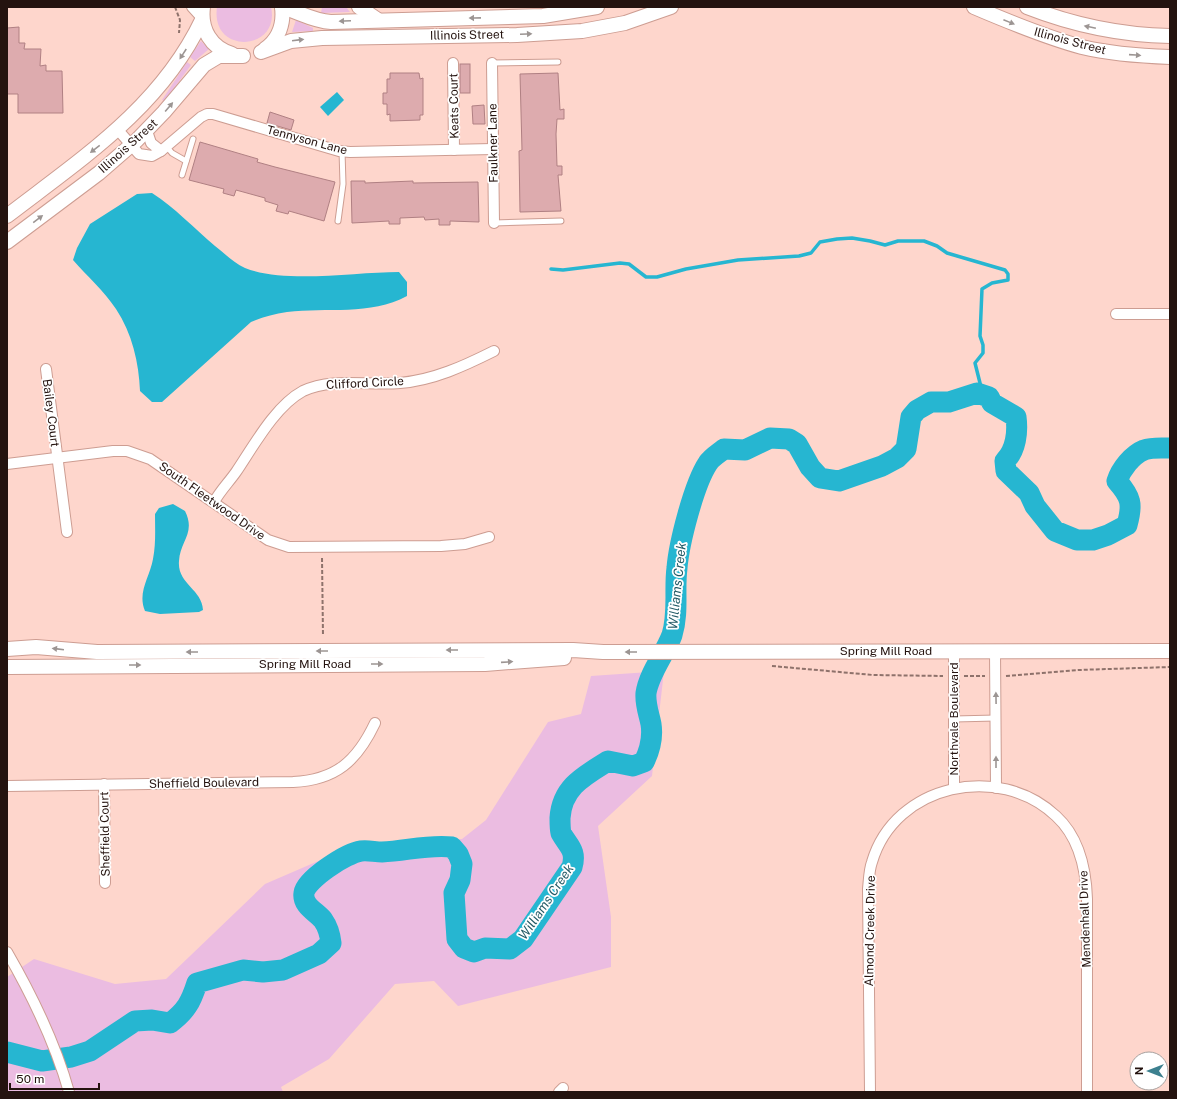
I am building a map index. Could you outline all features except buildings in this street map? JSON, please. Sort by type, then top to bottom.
[{"type":"street","points":[[192,7],[202,15],[208,36],[219,49],[227,53],[243,56]]},
{"type":"street","points":[[261,52],[272,43],[279,32],[282,23],[282,7]]},
{"type":"street","name":"Illinois Street","points":[[282,7],[299,12],[314,20],[324,21],[543,16],[597,7]]},
{"type":"street","points":[[359,7],[379,20]]},
{"type":"street","name":"Illinois Street","points":[[7,242],[130,146],[147,131],[204,65],[219,56],[243,56],[261,52],[291,41],[312,38],[517,35],[582,31],[626,23],[671,7]]},
{"type":"street","name":"Illinois Street","points":[[974,7],[1042,35],[1083,47],[1126,54],[1170,57]]},
{"type":"street","name":"Illinois Street","points":[[1027,7],[1088,26],[1131,34],[1170,36]]},
{"type":"street","name":"Illinois Street","points":[[7,216],[118,130],[139,110],[164,80],[192,40],[202,15]]},
{"type":"street","name":"Keats Court","points":[[453,63],[454,150]]},
{"type":"street","name":"Faulkner Lane","points":[[492,63],[494,223]]},
{"type":"street","name":"Tennyson Lane","points":[[118,130],[138,154],[148,157],[164,149],[201,117],[207,114],[213,114],[342,151],[390,152],[493,150]]},
{"type":"street","points":[[147,131],[153,145],[164,149]]},
{"type":"street","points":[[1116,314],[1170,314]]},
{"type":"street","name":"Clifford Circle","points":[[214,502],[277,413],[290,400],[303,392],[318,386],[333,384],[399,383],[429,379],[464,366],[494,351]]},
{"type":"street","name":"Bailey Court","points":[[46,369],[56,458],[67,532]]},
{"type":"street","name":"South Fleetwood Drive","points":[[7,464],[113,451],[127,451],[150,459],[268,540],[289,547],[441,546],[465,544],[489,537]]},
{"type":"street","name":"Spring Mill Road","points":[[7,649],[36,648],[97,652],[566,650],[603,652],[1170,651]]},
{"type":"street","name":"Northvale Boulevard","points":[[954,651],[954,787]]},
{"type":"street","points":[[995,651],[996,788]]},
{"type":"street","name":"Spring Mill Road","points":[[7,667],[485,664],[573,658],[603,652]]},
{"type":"street","name":"Sheffield Boulevard","points":[[7,786],[293,782],[319,779],[333,773],[348,763],[361,749],[375,723]]},
{"type":"street","name":"Sheffield Court","points":[[104,784],[105,883]]},
{"type":"street","name":"Mendenhall Drive","points":[[954,787],[996,788],[1020,794],[1042,804],[1057,816],[1069,832],[1079,850],[1086,873],[1087,1092]]},
{"type":"street","name":"Almond Creek Drive","points":[[870,1092],[868,889],[871,862],[890,827],[903,813],[917,802],[954,787]]},
{"type":"street","points":[[7,952],[31,994],[47,1029],[68,1090]]},
{"type":"lane","points":[[492,63],[558,62]]},
{"type":"lane","points":[[182,175],[193,139]]},
{"type":"lane","points":[[164,149],[186,160]]},
{"type":"lane","points":[[338,221],[343,184],[342,151]]},
{"type":"lane","points":[[494,223],[561,221]]},
{"type":"lane","points":[[954,719],[996,718]]},
{"type":"path","points":[[175,7],[180,20],[179,34]]},
{"type":"path","points":[[322,547],[323,636]]},
{"type":"path","points":[[768,665],[873,675],[954,676],[1022,676],[1078,670],[1146,669],[1170,667]]},
{"type":"shaded area","points":[[217,7],[271,7],[271,22],[266,32],[256,39],[245,42],[234,40],[224,34],[218,23]]},
{"type":"shaded area","points":[[322,7],[346,7],[350,12],[321,13]]},
{"type":"shaded area","points":[[296,20],[313,28],[313,31],[292,32]]},
{"type":"shaded area","points":[[201,41],[209,49],[195,61],[190,57]]},
{"type":"shaded area","points":[[187,62],[191,65],[167,98],[164,101],[162,100]]},
{"type":"shaded area","points":[[664,671],[652,776],[598,826],[611,917],[611,967],[458,1006],[434,981],[395,984],[329,1059],[281,1087],[283,1092],[7,1092],[7,977],[34,959],[115,984],[166,979],[265,884],[360,843],[462,839],[486,820],[548,722],[581,714],[591,676]]},
{"type":"water","points":[[337,92],[344,100],[328,116],[320,107]]},
{"type":"water","points":[[152,193],[177,212],[229,258],[245,268],[261,273],[300,276],[399,272],[407,282],[407,296],[393,302],[363,309],[287,312],[251,322],[162,402],[152,402],[140,391],[134,348],[122,318],[106,296],[73,260],[77,248],[90,224],[137,194]]},
{"type":"water","points":[[173,504],[185,511],[188,519],[188,531],[180,554],[179,569],[185,581],[199,597],[202,603],[203,610],[199,612],[160,614],[145,611],[143,604],[143,591],[154,553],[155,514],[159,508]]},
{"type":"waterway","points":[[551,269],[563,270],[620,263],[629,264],[646,277],[657,277],[686,269],[738,260],[799,256],[811,253],[820,242],[837,239],[852,238],[885,245],[898,241],[924,241],[937,246],[947,253],[1005,270],[1008,274],[1008,280],[992,283],[982,289],[980,336],[983,345],[983,353],[975,363],[983,395]]},
{"type":"waterway","name":"Williams Creek","points":[[7,1052],[42,1061],[71,1057],[90,1051],[135,1021],[152,1020],[170,1023],[187,1006],[197,983],[243,970],[263,972],[283,970],[319,954],[331,943],[323,920],[305,902],[304,893],[306,887],[319,874],[337,861],[361,851],[382,852],[435,846],[452,847],[458,854],[462,864],[460,880],[454,893],[457,939],[464,948],[474,952],[485,948],[510,949],[523,939],[572,867],[573,852],[561,833],[560,823],[562,807],[570,790],[583,777],[608,761],[633,766],[644,762],[652,734],[646,693],[650,678],[672,635],[676,609],[678,557],[684,529],[703,473],[709,461],[724,449],[745,450],[770,438],[789,439],[797,444],[810,467],[820,478],[839,481],[882,466],[897,458],[906,449],[911,417],[917,410],[931,402],[949,402],[977,393],[989,397],[992,403],[1016,417],[1017,429],[1014,446],[1012,452],[1005,461],[1006,471],[1029,493],[1035,506],[1055,531],[1077,540],[1093,540],[1108,535],[1127,525],[1130,512],[1130,501],[1117,481],[1121,472],[1128,463],[1135,455],[1144,450],[1154,448],[1170,448]]}]
